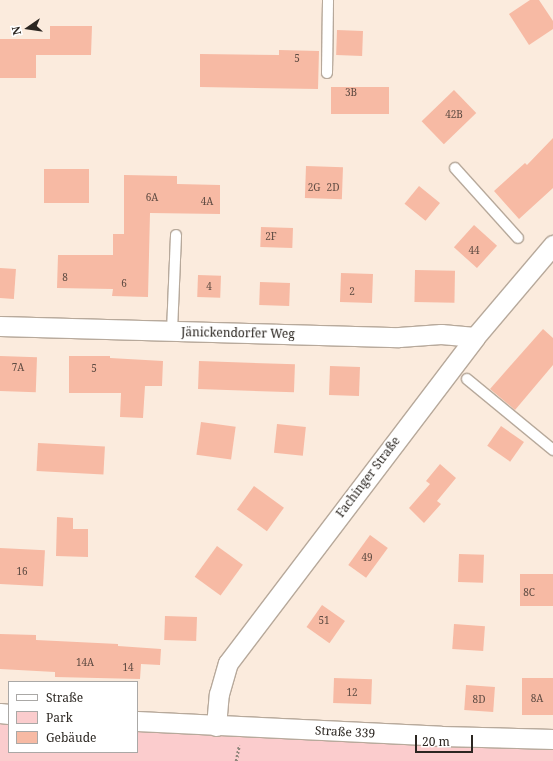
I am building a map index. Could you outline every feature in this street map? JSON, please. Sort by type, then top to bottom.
[{"type":"street","name":"Fachinger Straße","points":[[216,726],[219,694],[228,663],[475,337],[553,245]]},
{"type":"street","name":"Jänickendorfer Weg","points":[[0,326],[399,337],[441,334],[475,337]]},
{"type":"street","name":"Straße 339","points":[[138,721],[441,736],[553,739]]},
{"type":"lane","points":[[328,0],[328,73]]},
{"type":"lane","points":[[455,168],[518,238]]},
{"type":"lane","points":[[172,331],[176,235]]},
{"type":"lane","points":[[467,379],[553,450]]},
{"type":"green space","points":[[0,722],[8,722],[8,753],[138,753],[138,730],[553,750],[553,761],[0,761]]},
{"type":"building","points":[[530,0],[539,0],[553,21],[553,29],[529,45],[509,14]]},
{"type":"building","points":[[50,26],[92,26],[91,55],[36,55],[36,78],[0,78],[0,39],[50,39]]},
{"type":"building","points":[[337,30],[363,31],[362,56],[336,55]]},
{"type":"building","points":[[279,50],[319,51],[318,89],[200,87],[200,54],[279,55]]},
{"type":"building","points":[[331,87],[389,87],[389,114],[331,114]]},
{"type":"building","points":[[454,90],[476,113],[444,144],[422,121]]},
{"type":"building","points":[[553,138],[553,188],[519,219],[494,191],[525,163],[527,165]]},
{"type":"building","points":[[306,166],[343,167],[342,199],[305,198]]},
{"type":"building","points":[[44,169],[89,169],[89,203],[44,203]]},
{"type":"building","points":[[124,175],[177,176],[177,184],[220,185],[220,214],[150,213],[148,297],[112,296],[113,289],[57,288],[58,255],[113,255],[113,234],[124,234]]},
{"type":"building","points":[[419,186],[440,203],[426,221],[405,204]]},
{"type":"building","points":[[474,225],[497,246],[477,268],[454,247]]},
{"type":"building","points":[[261,227],[293,228],[292,248],[260,247]]},
{"type":"building","points":[[0,268],[16,269],[14,299],[0,298]]},
{"type":"building","points":[[415,270],[455,271],[454,303],[414,302]]},
{"type":"building","points":[[341,273],[373,274],[372,303],[340,302]]},
{"type":"building","points":[[198,275],[221,276],[220,298],[197,297]]},
{"type":"building","points":[[260,282],[290,283],[289,306],[259,305]]},
{"type":"building","points":[[543,329],[553,338],[553,365],[515,410],[490,389]]},
{"type":"building","points":[[0,356],[37,357],[36,392],[0,391]]},
{"type":"building","points":[[69,356],[110,356],[110,358],[163,361],[162,386],[145,386],[143,418],[120,417],[121,393],[69,393]]},
{"type":"building","points":[[199,361],[295,364],[294,392],[198,389]]},
{"type":"building","points":[[330,366],[360,367],[359,396],[329,395]]},
{"type":"building","points":[[201,422],[236,427],[231,460],[196,455]]},
{"type":"building","points":[[277,424],[306,427],[303,456],[274,453]]},
{"type":"building","points":[[501,426],[524,442],[510,462],[487,446]]},
{"type":"building","points":[[38,443],[105,447],[103,474],[37,471]]},
{"type":"building","points":[[440,464],[456,478],[437,501],[441,504],[424,523],[409,508],[430,484],[426,481]]},
{"type":"building","points":[[254,486],[284,508],[267,531],[237,509]]},
{"type":"building","points":[[57,517],[73,518],[73,529],[88,529],[88,557],[56,556]]},
{"type":"building","points":[[370,535],[388,548],[366,578],[348,565]]},
{"type":"building","points":[[217,546],[243,565],[221,596],[195,577]]},
{"type":"building","points":[[0,548],[45,550],[43,586],[0,584]]},
{"type":"building","points":[[459,554],[484,555],[483,583],[458,582]]},
{"type":"building","points":[[520,574],[553,574],[553,606],[520,606]]},
{"type":"building","points":[[322,605],[345,621],[329,643],[307,627]]},
{"type":"building","points":[[165,616],[197,617],[196,641],[164,640]]},
{"type":"building","points":[[454,624],[485,626],[483,651],[452,649]]},
{"type":"building","points":[[0,634],[36,635],[36,640],[118,644],[118,646],[161,649],[160,665],[141,664],[140,679],[55,677],[55,672],[0,669]]},
{"type":"building","points":[[334,678],[372,679],[371,704],[333,703]]},
{"type":"building","points":[[522,678],[553,678],[553,715],[522,715]]},
{"type":"building","points":[[466,685],[495,687],[493,712],[464,710]]}]
